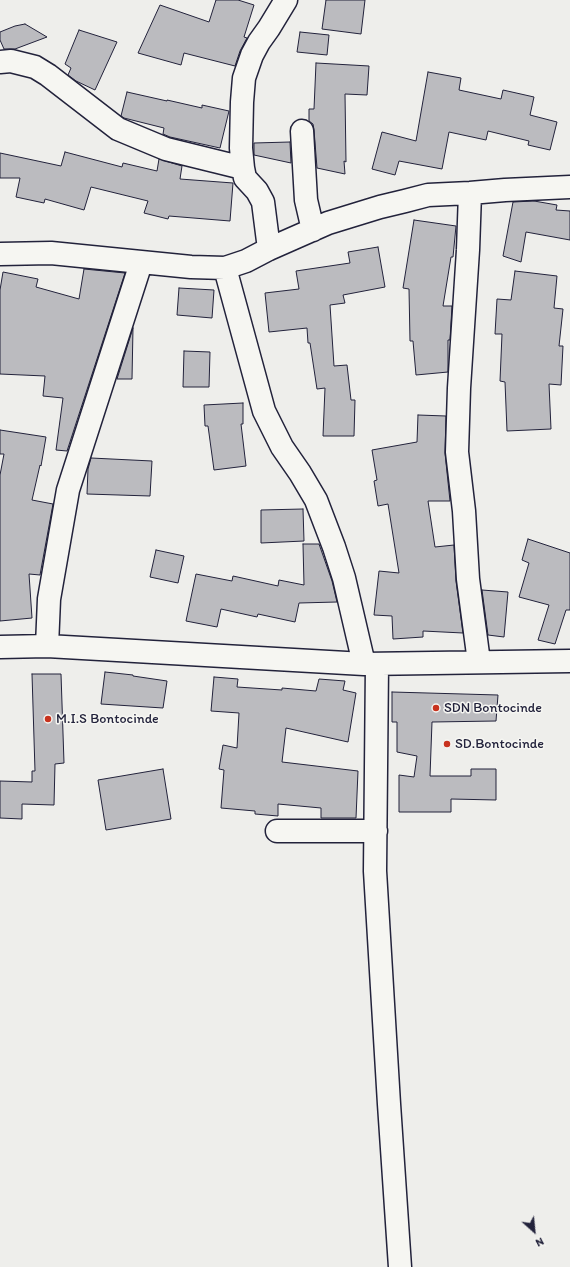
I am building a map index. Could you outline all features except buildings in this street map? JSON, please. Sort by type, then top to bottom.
[{"type":"street","points":[[269,249],[263,202],[246,178],[243,168],[240,124],[244,78],[252,55],[286,0]]},
{"type":"street","points":[[0,62],[11,61],[35,67],[48,75],[118,129],[166,148],[243,168]]},
{"type":"street","points":[[302,131],[306,200],[313,230]]},
{"type":"street","points":[[0,254],[51,253],[191,268],[225,268],[246,261],[269,249],[328,223],[380,207],[428,195],[570,187]]},
{"type":"street","points":[[470,193],[468,250],[459,388],[457,452],[464,511],[468,579],[479,662]]},
{"type":"street","points":[[47,646],[50,599],[68,490],[140,263]]},
{"type":"street","points":[[225,268],[264,411],[282,447],[300,472],[316,500],[334,547],[371,664],[376,831],[375,871],[400,1267]]},
{"type":"street","points":[[0,647],[47,646],[371,664],[570,661]]},
{"type":"street","points":[[277,831],[376,831]]},
{"type":"place","name":"SDN Bontocinde","points":[[436,708]]},
{"type":"place","name":"M.I.S Bontocinde","points":[[48,719]]},
{"type":"place","name":"SD.Bontocinde","points":[[447,744]]}]
